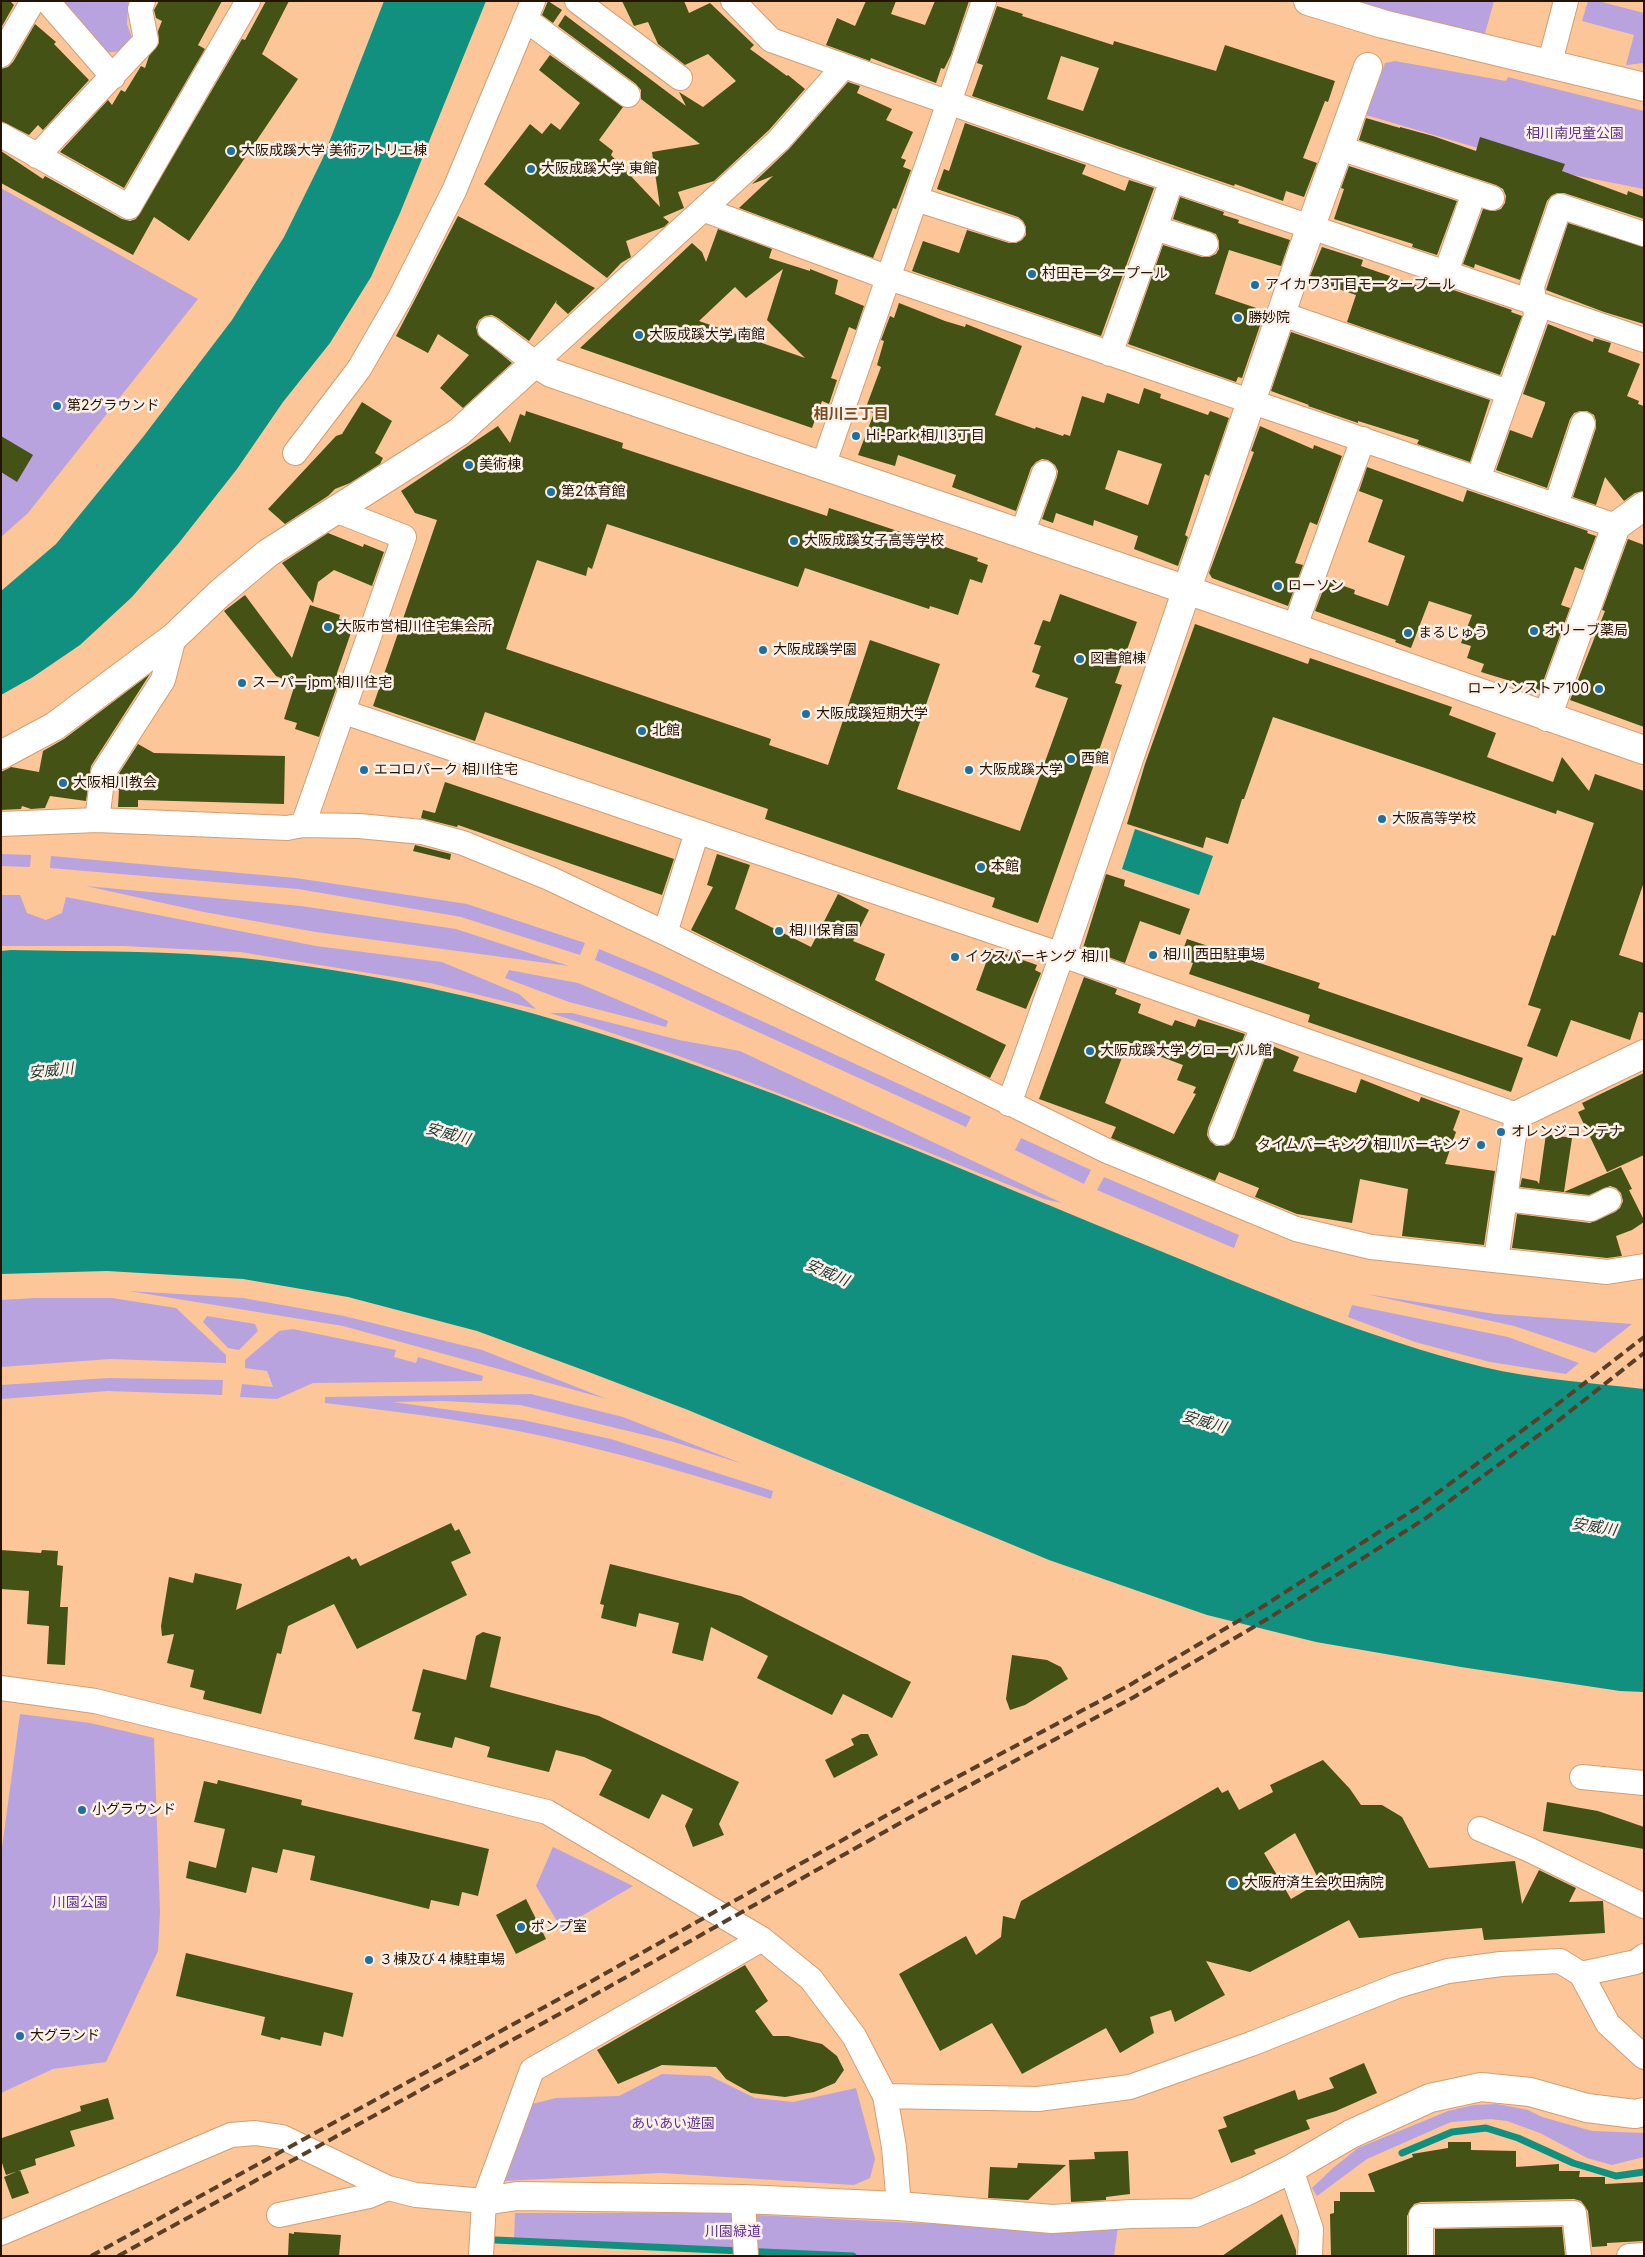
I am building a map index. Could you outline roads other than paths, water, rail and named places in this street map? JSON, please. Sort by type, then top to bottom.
[{"type":"street","points":[[1,56],[32,1]]},
{"type":"street","points":[[47,1],[113,77]]},
{"type":"street","points":[[37,156],[146,40],[140,9],[144,1]]},
{"type":"street","points":[[1,135],[129,207],[248,1]]},
{"type":"street","points":[[577,1],[680,78]]},
{"type":"street","points":[[732,1],[771,40],[1172,180],[1534,301],[1644,340]]},
{"type":"street","points":[[824,466],[984,1]]},
{"type":"street","points":[[1308,1],[1383,24],[1552,53],[1644,87]]},
{"type":"street","points":[[1552,53],[1566,1]]},
{"type":"street","points":[[295,453],[359,369],[400,298],[454,192],[529,10],[628,94]]},
{"type":"street","points":[[1,755],[55,726],[174,637],[219,594],[268,552],[458,432],[705,210],[779,140],[844,66]]},
{"type":"street","points":[[1009,1104],[1368,67]]},
{"type":"street","points":[[1340,148],[1483,196],[1446,272]]},
{"type":"street","points":[[1110,354],[1172,180]]},
{"type":"street","points":[[916,199],[1013,230]]},
{"type":"street","points":[[1478,479],[1536,316],[1532,286],[1560,206],[1644,234]]},
{"type":"street","points":[[705,210],[889,278],[1616,526]]},
{"type":"street","points":[[1155,228],[1206,244]]},
{"type":"street","points":[[1282,314],[1508,392]]},
{"type":"street","points":[[490,329],[551,373],[1187,590],[1644,750]]},
{"type":"street","points":[[1556,505],[1583,424]]},
{"type":"street","points":[[1294,629],[1363,439]]},
{"type":"street","points":[[1022,534],[1044,473]]},
{"type":"street","points":[[1547,717],[1616,526],[1644,506]]},
{"type":"street","points":[[303,825],[404,538],[335,510]]},
{"type":"street","points":[[97,820],[103,773],[163,680],[174,637]]},
{"type":"street","points":[[344,712],[1062,955],[1517,1115],[1644,1054]]},
{"type":"street","points":[[1,824],[97,820],[287,828],[303,825],[359,826],[422,832],[463,843],[550,878],[1107,1151],[1296,1229],[1371,1247],[1607,1272],[1644,1266]]},
{"type":"street","points":[[665,933],[697,832]]},
{"type":"street","points":[[1221,1133],[1263,1026]]},
{"type":"street","points":[[1496,1260],[1517,1115]]},
{"type":"street","points":[[1505,1198],[1591,1209],[1609,1200]]},
{"type":"street","points":[[1,1688],[95,1701],[547,1812],[762,1939],[811,1979],[854,2036],[885,2096],[894,2147],[899,2206]]},
{"type":"street","points":[[1582,1778],[1644,1783]]},
{"type":"street","points":[[1480,1829],[1530,1850],[1643,1903]]},
{"type":"street","points":[[481,2256],[484,2201],[532,2070],[762,1939]]},
{"type":"street","points":[[1581,1974],[1636,1962],[1644,1956]]},
{"type":"street","points":[[885,2096],[1038,2099],[1130,2086],[1251,2044],[1397,1986],[1448,1971],[1502,1964],[1560,1961],[1581,1974],[1608,2024],[1644,2057]]},
{"type":"street","points":[[1,2233],[231,2135],[255,2133],[282,2137],[388,2188],[416,2195],[484,2201],[517,2196],[744,2199],[899,2206],[1052,2219],[1195,2213],[1247,2191],[1291,2169],[1351,2134],[1430,2098],[1481,2087],[1530,2092],[1588,2108],[1635,2114],[1644,2112]]},
{"type":"street","points":[[1291,2169],[1311,2229],[1310,2256]]},
{"type":"street","points":[[279,2215],[369,2196],[388,2188]]},
{"type":"street","points":[[744,2199],[746,2256]]},
{"type":"street","points":[[1421,2256],[1421,2216],[1574,2213],[1579,2256]]},
{"type":"street","points":[[1629,2256],[1644,2255]]},
{"type":"water","points":[[384,1],[486,1],[400,213],[371,277],[330,343],[283,402],[237,469],[178,544],[132,597],[80,645],[33,677],[1,695],[1,591],[56,544],[143,437],[232,320],[284,237],[323,158]]},
{"type":"water","points":[[1135,829],[1213,856],[1199,895],[1122,869]]},
{"type":"water","name":"安威川","points":[[1,951],[156,952],[213,955],[288,963],[379,978],[514,1008],[672,1057],[811,1108],[1275,1298],[1357,1329],[1441,1356],[1483,1367],[1523,1375],[1644,1389],[1644,1692],[1620,1691],[1461,1667],[1316,1642],[1207,1615],[1049,1560],[688,1410],[586,1371],[477,1331],[348,1297],[243,1279],[107,1271],[1,1274]]},
{"type":"waterway","points":[[1402,2153],[1452,2132],[1486,2128],[1518,2138],[1573,2163],[1616,2176],[1644,2172]]},
{"type":"waterway","points":[[495,2240],[853,2256]]},
{"type":"railway","points":[[91,2256],[590,1982],[912,1801],[1128,1686],[1262,1607],[1418,1507],[1546,1413],[1644,1337]]},
{"type":"railway","points":[[118,2256],[596,1994],[918,1813],[1134,1697],[1269,1618],[1426,1518],[1554,1424],[1644,1353]]},
{"type":"place","name":"大阪成蹊大学 美術アトリエ棟","points":[[231,151]]},
{"type":"place","name":"大阪成蹊大学 東館","points":[[531,169]]},
{"type":"place","name":"村田モータープール","points":[[1032,274]]},
{"type":"place","name":"アイカワ3丁目モータープール","points":[[1255,285]]},
{"type":"place","name":"勝妙院","points":[[1238,318]]},
{"type":"place","name":"大阪成蹊大学 南館","points":[[639,335]]},
{"type":"place","name":"第2グラウンド","points":[[57,406]]},
{"type":"place","name":"Hi-Park 相川3丁目","points":[[856,436]]},
{"type":"place","name":"美術棟","points":[[469,465]]},
{"type":"place","name":"第2体育館","points":[[551,492]]},
{"type":"place","name":"大阪成蹊女子高等学校","points":[[794,541]]},
{"type":"place","name":"ローソン","points":[[1278,586]]},
{"type":"place","name":"大阪市営相川住宅集会所","points":[[328,627]]},
{"type":"place","name":"オリーブ薬局","points":[[1534,631]]},
{"type":"place","name":"まるじゅう","points":[[1408,633]]},
{"type":"place","name":"大阪成蹊学園","points":[[763,650]]},
{"type":"place","name":"図書館棟","points":[[1080,659]]},
{"type":"place","name":"スーパーjpm 相川住宅","points":[[242,683]]},
{"type":"place","name":"ローソンストア100","points":[[1599,689]]},
{"type":"place","name":"大阪成蹊短期大学","points":[[806,714]]},
{"type":"place","name":"北館","points":[[642,731]]},
{"type":"place","name":"西館","points":[[1071,759]]},
{"type":"place","name":"エコロパーク 相川住宅","points":[[364,770]]},
{"type":"place","name":"大阪成蹊大学","points":[[969,770]]},
{"type":"place","name":"大阪相川教会","points":[[63,783]]},
{"type":"place","name":"大阪高等学校","points":[[1382,819]]},
{"type":"place","name":"本館","points":[[981,867]]},
{"type":"place","name":"相川保育園","points":[[779,931]]},
{"type":"place","name":"相川 西田駐車場","points":[[1153,955]]},
{"type":"place","name":"イクスパーキング 相川","points":[[955,957]]},
{"type":"place","name":"大阪成蹊大学 グローバル館","points":[[1090,1051]]},
{"type":"place","name":"オレンジコンテナ","points":[[1501,1132]]},
{"type":"place","name":"タイムパーキング 相川パーキング","points":[[1481,1145]]},
{"type":"place","name":"小グラウンド","points":[[82,1810]]},
{"type":"place","name":"大阪府済生会吹田病院","points":[[1233,1883]]},
{"type":"place","name":"ポンプ室","points":[[521,1927]]},
{"type":"place","name":"３棟及び４棟駐車場","points":[[369,1960]]},
{"type":"place","name":"大グランド","points":[[20,2036]]},
{"type":"district","name":"相川三丁目","points":[[851,414]]},
{"type":"park label","name":"相川南児童公園","points":[[1575,134]]},
{"type":"park label","name":"川園公園","points":[[80,1903]]},
{"type":"park label","name":"あいあい遊園","points":[[673,2124]]},
{"type":"park label","name":"川園緑道","points":[[733,2232]]}]
